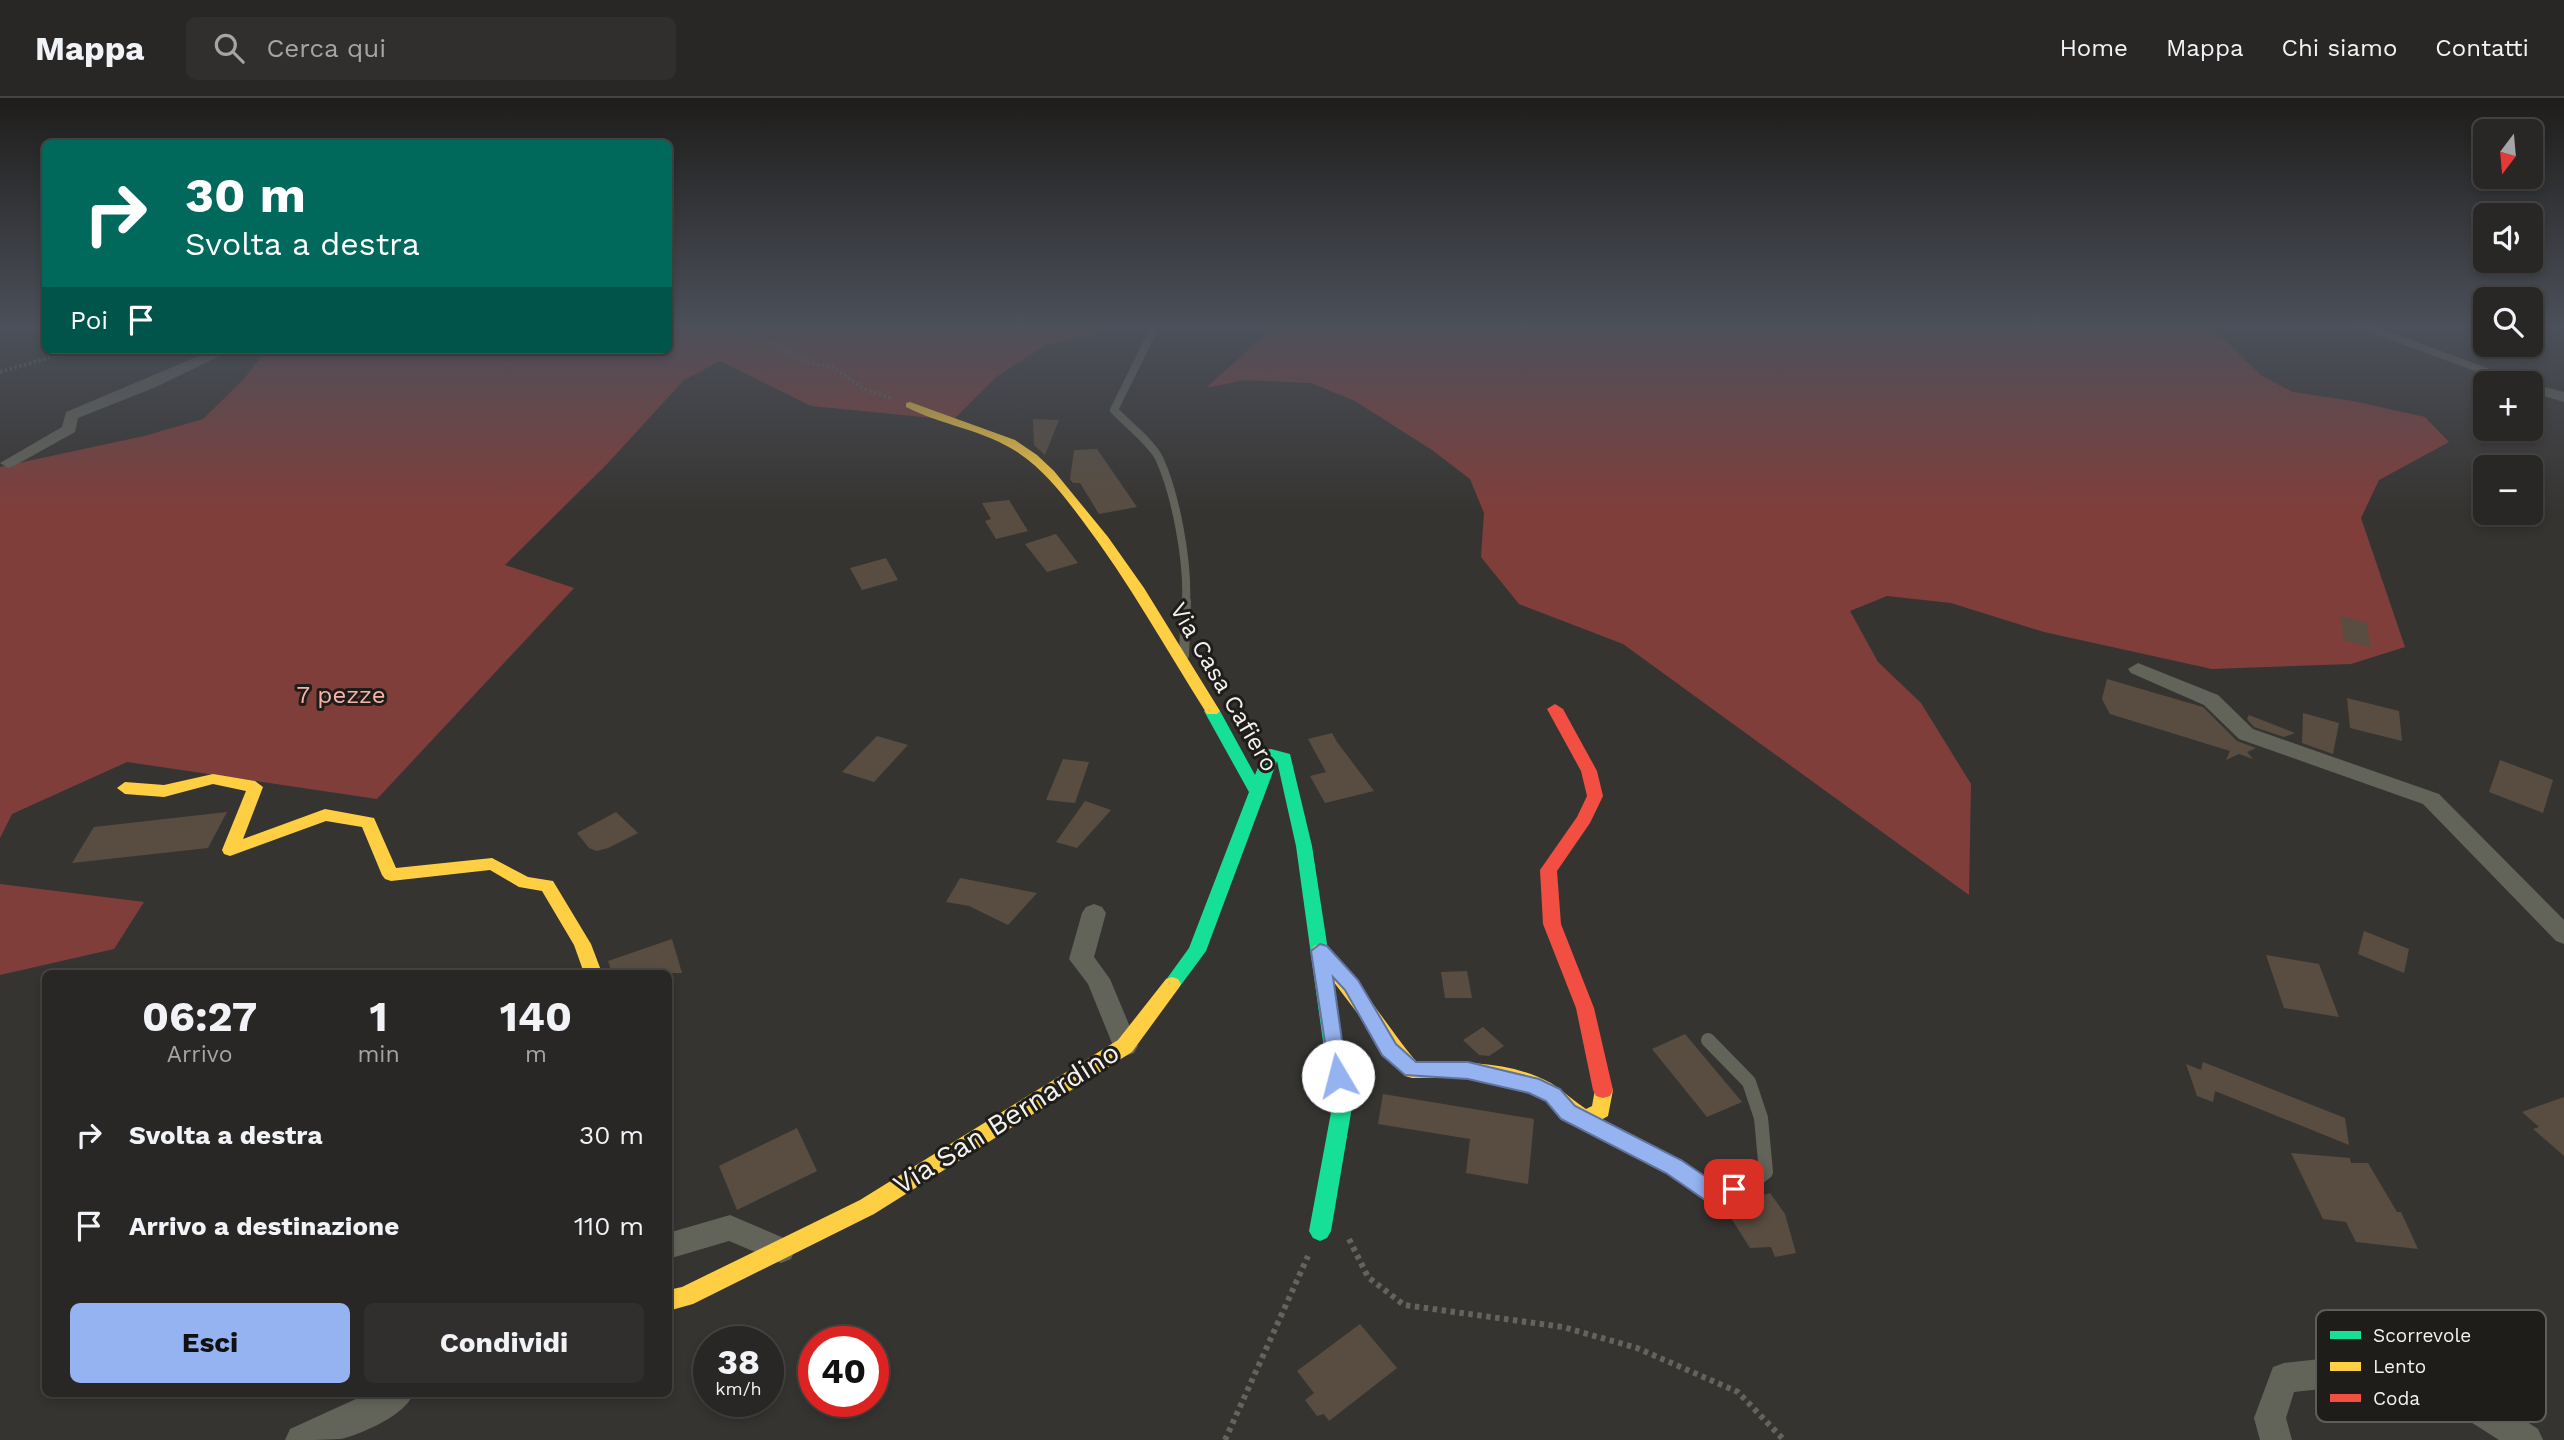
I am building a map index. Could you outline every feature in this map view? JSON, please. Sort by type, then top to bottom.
[{"type":"street","points":[[8,463],[69,429],[71,415],[141,388]]},
{"type":"street","points":[[2543,391],[2564,397]]},
{"type":"street","name":"Via Casa Cafiero","points":[[911,405],[953,426],[1014,444],[1038,462],[1121,560],[1184,658],[1257,793]]},
{"type":"street","points":[[2138,669],[2211,700],[2221,708],[2232,726],[2246,734],[2431,799],[2564,934]]},
{"type":"street","points":[[1320,951],[1352,985],[1389,1049],[1412,1070],[1468,1071],[1532,1085],[1553,1095],[1568,1112],[1587,1119],[1601,1110],[1604,1083],[1585,1008],[1552,923],[1548,870],[1584,819],[1595,796],[1589,771],[1555,709]]},
{"type":"street","name":"Via Casa Cafiero","points":[[1257,793],[1271,754],[1284,758],[1304,846],[1342,1107],[1320,1231]]},
{"type":"street","points":[[125,788],[164,791],[213,779],[255,788],[230,850],[325,815],[369,822],[391,875],[492,864],[525,883],[547,885],[582,944],[592,970]]},
{"type":"street","name":"Via San Bernardino","points":[[672,1300],[685,1297],[783,1251],[867,1207],[1125,1046],[1197,951],[1257,793]]},
{"type":"street","points":[[1094,913],[1081,959],[1098,979],[1125,1046]]},
{"type":"street","points":[[672,1245],[730,1228],[783,1251]]},
{"type":"street","points":[[2276,1440],[2270,1418],[2284,1378],[2316,1374]]},
{"type":"street","points":[[301,1440],[357,1417],[392,1397]]},
{"type":"street","points":[[2499,1422],[2527,1440]]},
{"type":"lane","points":[[1121,388],[1114,410],[1158,456],[1175,512],[1187,584],[1184,658]]},
{"type":"lane","points":[[1587,1119],[1674,1167],[1715,1195],[1752,1183],[1766,1172],[1761,1118],[1749,1082],[1708,1040]]},
{"type":"path","points":[[862,388],[911,405]]},
{"type":"path","points":[[1225,1440],[1320,1231],[1342,1226],[1368,1277],[1404,1305],[1563,1327],[1637,1348],[1738,1392],[1784,1440]]},
{"type":"green space","name":"7 pezze","points":[[235,388],[677,388],[607,464],[505,565],[574,588],[377,799],[127,762],[12,814],[0,838],[0,467],[144,436],[203,419]]},
{"type":"green space","points":[[774,388],[985,388],[953,420],[811,406]]},
{"type":"green space","points":[[1322,388],[2285,388],[2293,392],[2353,401],[2425,417],[2449,442],[2379,480],[2361,518],[2405,647],[2351,664],[2212,669],[2044,632],[1951,603],[1887,596],[1850,611],[1878,662],[1921,703],[1971,784],[1969,895],[1623,644],[1519,604],[1481,557],[1484,513],[1470,479],[1432,450],[1355,401]]},
{"type":"green space","points":[[0,884],[144,902],[114,949],[0,975]]},
{"type":"building","points":[[1033,419],[1059,420],[1045,455],[1034,445]]},
{"type":"building","points":[[1097,449],[1137,507],[1099,514],[1080,483],[1073,483],[1070,479],[1074,450]]},
{"type":"building","points":[[1009,500],[1028,531],[996,539],[985,521],[991,519],[982,503]]},
{"type":"building","points":[[1056,534],[1078,563],[1047,572],[1025,544]]},
{"type":"building","points":[[886,558],[898,580],[862,590],[850,568]]},
{"type":"building","points":[[2340,616],[2366,622],[2371,647],[2344,641]]},
{"type":"building","points":[[2107,679],[2203,707],[2237,741],[2256,748],[2247,752],[2253,759],[2239,754],[2226,760],[2230,751],[2110,714],[2102,699]]},
{"type":"building","points":[[2347,698],[2399,711],[2402,741],[2350,728]]},
{"type":"building","points":[[2303,713],[2339,723],[2333,754],[2302,743]]},
{"type":"building","points":[[2249,715],[2295,733],[2284,737],[2254,727],[2247,719]]},
{"type":"building","points":[[1332,733],[1374,791],[1325,803],[1310,776],[1326,772],[1308,739]]},
{"type":"building","points":[[877,736],[908,745],[874,782],[842,772]]},
{"type":"building","points":[[1063,759],[1089,762],[1075,803],[1046,800]]},
{"type":"building","points":[[2500,760],[2553,780],[2543,813],[2489,792]]},
{"type":"building","points":[[1085,801],[1111,810],[1077,848],[1056,842]]},
{"type":"building","points":[[227,812],[208,848],[72,863],[94,827]]},
{"type":"building","points":[[616,812],[638,833],[608,848],[597,851],[589,848],[577,833]]},
{"type":"building","points":[[960,878],[1037,893],[1008,925],[969,906],[946,902]]},
{"type":"building","points":[[2364,931],[2409,949],[2404,973],[2358,954]]},
{"type":"building","points":[[672,939],[682,973],[672,973],[672,970],[611,970],[608,961]]},
{"type":"building","points":[[2266,955],[2319,964],[2339,1017],[2284,1008]]},
{"type":"building","points":[[1467,971],[1472,998],[1445,998],[1441,972]]},
{"type":"building","points":[[1483,1027],[1504,1046],[1489,1056],[1479,1055],[1463,1040]]},
{"type":"building","points":[[1685,1034],[1742,1102],[1707,1117],[1652,1049]]},
{"type":"building","points":[[2203,1062],[2345,1118],[2349,1145],[2215,1091],[2213,1102],[2197,1096],[2186,1064],[2201,1070]]},
{"type":"building","points":[[1383,1094],[1534,1119],[1528,1184],[1466,1173],[1470,1139],[1378,1124]]},
{"type":"building","points":[[2564,1097],[2564,1156],[2533,1129],[2539,1127],[2522,1112]]},
{"type":"building","points":[[797,1128],[817,1171],[737,1210],[719,1166]]},
{"type":"building","points":[[2291,1153],[2350,1158],[2351,1163],[2368,1163],[2397,1212],[2401,1212],[2418,1249],[2356,1242],[2346,1222],[2323,1219]]},
{"type":"building","points":[[1770,1193],[1785,1214],[1796,1253],[1775,1257],[1771,1247],[1750,1248],[1724,1207]]},
{"type":"building","points":[[1360,1324],[1397,1368],[1329,1421],[1324,1414],[1317,1416],[1305,1400],[1314,1393],[1297,1371]]},
{"type":"traffic: fast","points":[[1212,711],[1257,792]]},
{"type":"traffic: fast","points":[[1172,984],[1197,951],[1271,754],[1284,758],[1304,846],[1342,1107],[1320,1231]]},
{"type":"traffic: slow","points":[[910,405],[938,418],[1011,443],[1050,473],[1104,540],[1137,588],[1212,711]]},
{"type":"traffic: slow","points":[[125,788],[164,791],[213,779],[255,787],[230,850],[325,815],[368,822],[391,875],[492,864],[525,883],[547,885],[582,944],[592,970]]},
{"type":"traffic: slow","points":[[1320,951],[1412,1070],[1475,1072],[1522,1080],[1544,1089],[1587,1119],[1601,1110],[1603,1090]]},
{"type":"traffic: slow","points":[[672,1300],[685,1297],[867,1207],[1125,1046],[1172,984]]},
{"type":"traffic: jam","points":[[1555,709],[1589,771],[1595,796],[1584,819],[1548,870],[1552,924],[1585,1008],[1603,1090]]},
{"type":"route","points":[[1338,1076],[1320,951],[1352,985],[1389,1049],[1412,1070],[1468,1071],[1532,1085],[1553,1095],[1568,1112],[1587,1119],[1674,1167],[1715,1195],[1734,1189]]}]
